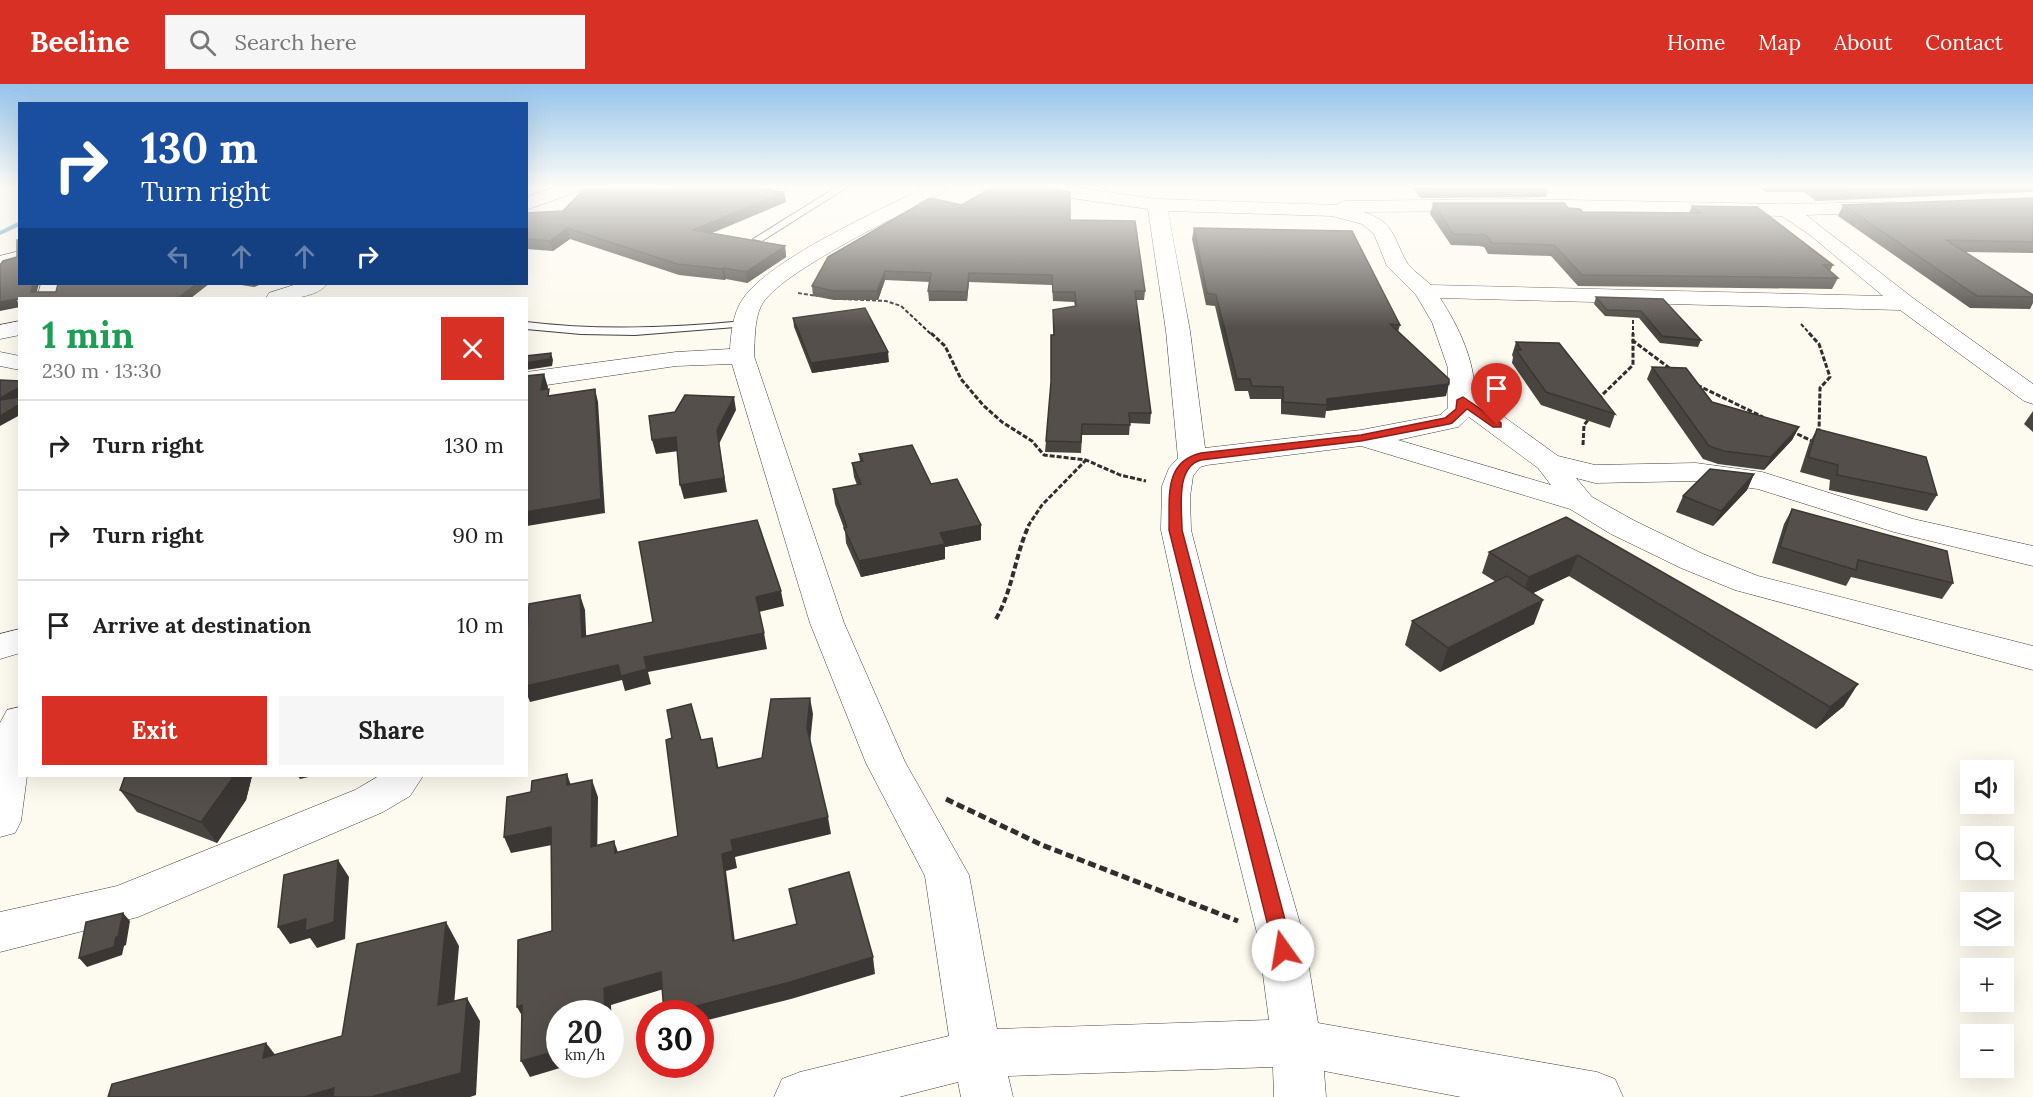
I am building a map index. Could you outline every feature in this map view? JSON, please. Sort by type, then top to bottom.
[{"type":"street","points":[[854,233],[810,257],[765,287],[752,301],[743,340],[827,623],[886,763],[947,875],[982,1075]]},
{"type":"street","points":[[1174,233],[1178,331],[1192,459]]},
{"type":"street","points":[[1300,1097],[1297,1043],[1281,937],[1211,677],[1176,530],[1176,488],[1179,472],[1192,459],[1361,438],[1449,421],[1461,410],[1463,400],[1460,368],[1444,322],[1425,291],[1398,266],[1384,233]]},
{"type":"street","points":[[1820,233],[1905,303],[2033,396]]},
{"type":"street","points":[[0,262],[18,258]]},
{"type":"street","points":[[280,297],[313,285]]},
{"type":"street","points":[[1425,291],[1905,303]]},
{"type":"street","points":[[0,332],[18,328]]},
{"type":"street","points":[[528,380],[676,359],[743,340]]},
{"type":"street","points":[[1463,400],[1584,488],[1642,537],[1692,561],[1747,583],[2033,658]]},
{"type":"street","points":[[1361,438],[1584,488],[1613,475],[1660,471],[1714,474],[1762,481],[1905,526],[2033,556]]},
{"type":"street","points":[[0,647],[18,641]]},
{"type":"street","points":[[0,821],[11,732]]},
{"type":"street","points":[[0,932],[123,904],[369,801],[396,785],[402,777]]},
{"type":"street","points":[[800,1097],[982,1075],[1297,1043],[1597,1097]]},
{"type":"lane","points":[[758,239],[767,233]]},
{"type":"lane","points":[[528,325],[573,332],[645,333],[743,340]]},
{"type":"path","points":[[765,287],[819,296]]},
{"type":"path","points":[[1597,403],[1599,396],[1633,365],[1634,298]]},
{"type":"path","points":[[841,299],[886,301],[902,306],[945,346],[961,379],[992,414],[1032,441],[1044,455],[1086,460],[1120,475],[1176,488]]},
{"type":"path","points":[[1781,301],[1819,344],[1826,359],[1830,377],[1820,388],[1819,432]]},
{"type":"path","points":[[1632,340],[1676,373]]},
{"type":"path","points":[[1690,381],[1769,420]]},
{"type":"path","points":[[1584,488],[1582,443],[1584,425],[1590,418]]},
{"type":"path","points":[[1788,430],[1818,444],[1810,495]]},
{"type":"path","points":[[996,619],[1007,598],[1030,520],[1086,460]]},
{"type":"path","points":[[939,794],[997,826],[1050,849],[1147,888],[1281,937]]},
{"type":"building","points":[[528,233],[560,233],[550,241],[528,239]]},
{"type":"building","points":[[583,233],[712,233],[785,246],[746,272],[677,264]]},
{"type":"building","points":[[869,233],[1137,233],[1145,291],[1135,291],[1151,413],[1129,413],[1130,425],[1082,424],[1081,442],[1046,441],[1051,382],[1051,335],[1054,335],[1053,310],[1076,306],[1075,292],[1053,292],[1052,275],[969,273],[967,292],[928,291],[931,273],[885,271],[877,291],[833,291],[812,286],[828,257]]},
{"type":"building","points":[[1195,233],[1353,233],[1400,325],[1390,324],[1449,379],[1449,384],[1327,399],[1327,405],[1283,402],[1283,387],[1252,386],[1250,379],[1237,379],[1216,295],[1207,293]]},
{"type":"building","points":[[1791,233],[1833,265],[1823,265],[1838,278],[1582,275],[1554,245],[1492,243],[1487,236],[1453,234]]},
{"type":"building","points":[[1885,233],[2033,233],[2033,242],[1946,240],[2033,297],[1977,296]]},
{"type":"building","points":[[17,240],[18,285],[33,285],[31,292],[56,292],[58,285],[195,285],[179,297],[18,297],[18,300],[0,302],[0,265],[3,261],[17,257]]},
{"type":"building","points":[[1596,297],[1663,299],[1701,340],[1662,336],[1641,311],[1607,310]]},
{"type":"building","points":[[865,308],[888,352],[811,363],[793,318]]},
{"type":"building","points":[[1516,342],[1559,343],[1615,414],[1546,392],[1516,350],[1521,350]]},
{"type":"building","points":[[551,353],[550,359],[528,363],[528,356]]},
{"type":"building","points":[[1652,367],[1686,368],[1712,402],[1799,427],[1771,457],[1724,451],[1709,446]]},
{"type":"building","points":[[544,374],[541,390],[549,389],[548,396],[595,389],[601,499],[528,512],[528,376]]},
{"type":"building","points":[[0,380],[18,381],[18,388],[0,398]]},
{"type":"building","points":[[685,395],[734,397],[717,430],[724,478],[680,485],[676,437],[652,440],[649,416],[675,412]]},
{"type":"building","points":[[18,397],[18,405],[0,416],[0,400]]},
{"type":"building","points":[[1817,429],[1926,457],[1937,495],[1837,475],[1838,465],[1808,457]]},
{"type":"building","points":[[912,445],[931,484],[957,479],[981,525],[940,533],[945,544],[859,561],[844,528],[847,527],[833,489],[861,484],[852,463],[863,461],[859,454]]},
{"type":"building","points":[[1710,469],[1754,474],[1721,511],[1683,496]]},
{"type":"building","points":[[1792,509],[1947,551],[1953,583],[1858,560],[1856,570],[1780,547]]},
{"type":"building","points":[[1566,517],[1858,684],[1830,707],[1578,555],[1529,577],[1489,552]]},
{"type":"building","points":[[757,520],[781,591],[756,597],[764,633],[644,657],[647,669],[621,676],[618,665],[528,686],[529,604],[580,595],[582,637],[653,622],[639,542]]},
{"type":"building","points":[[1507,576],[1543,600],[1448,648],[1412,621]]},
{"type":"building","points":[[810,698],[807,728],[828,817],[731,840],[733,851],[722,854],[733,941],[797,924],[789,889],[849,872],[873,957],[787,983],[714,1002],[663,1000],[661,972],[604,988],[604,1000],[546,1000],[546,1054],[521,1061],[522,1005],[517,1007],[518,940],[552,931],[551,827],[504,837],[507,797],[531,792],[532,781],[567,774],[567,785],[592,780],[591,847],[614,841],[615,853],[678,836],[666,740],[672,738],[667,710],[691,704],[701,740],[712,738],[717,768],[762,758],[771,699]]},
{"type":"building","points":[[125,777],[232,777],[201,822],[120,790]]},
{"type":"building","points":[[338,860],[334,922],[305,931],[306,919],[278,927],[284,875]]},
{"type":"building","points":[[123,913],[114,947],[79,958],[86,922]]},
{"type":"building","points":[[446,922],[438,1005],[467,998],[461,1073],[371,1097],[333,1097],[334,1088],[304,1097],[108,1097],[112,1084],[266,1043],[263,1058],[342,1036],[357,944]]},
{"type":"route","points":[[1283,950],[1211,677],[1176,530],[1176,488],[1179,472],[1192,459],[1201,457],[1361,438],[1449,421],[1457,416],[1463,400],[1497,425]]}]
